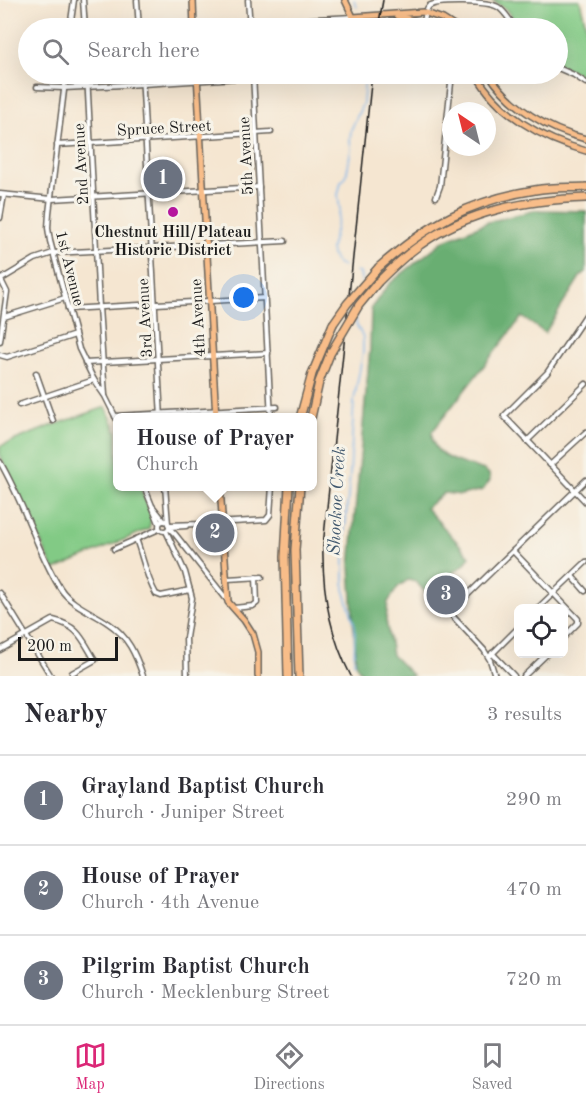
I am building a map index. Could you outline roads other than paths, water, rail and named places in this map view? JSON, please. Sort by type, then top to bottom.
[{"type":"highway","points":[[301,413],[312,374],[333,324],[379,267],[418,235],[469,207],[501,197],[536,190],[586,187]]},
{"type":"highway","points":[[312,413],[319,382],[330,354],[359,305],[378,282],[406,255],[451,226],[482,214],[517,204],[548,200],[586,200]]},
{"type":"highway","points":[[288,676],[285,557],[289,491]]},
{"type":"highway","points":[[299,676],[295,550],[300,491]]},
{"type":"main road","points":[[192,0],[193,18]]},
{"type":"main road","points":[[345,0],[353,17],[419,12],[440,18]]},
{"type":"main road","points":[[390,15],[406,18]]},
{"type":"main road","name":"4th Avenue","points":[[198,84],[216,410]]},
{"type":"main road","points":[[483,84],[493,98],[515,117],[554,140],[586,151]]},
{"type":"main road","points":[[497,84],[526,112],[551,126],[586,139]]},
{"type":"main road","points":[[220,491],[228,602],[253,634],[258,652],[258,676]]},
{"type":"street","points":[[71,18],[74,0]]},
{"type":"street","points":[[83,0],[84,18]]},
{"type":"street","points":[[138,0],[139,18]]},
{"type":"street","points":[[248,0],[250,18]]},
{"type":"street","points":[[425,18],[429,6],[435,3],[466,0],[496,6],[508,18]]},
{"type":"street","points":[[336,18],[353,17]]},
{"type":"street","points":[[568,72],[586,83]]},
{"type":"street","name":"1st Avenue","points":[[65,84],[48,228],[75,335],[85,363],[114,413]]},
{"type":"street","name":"2nd Avenue","points":[[88,84],[105,396]]},
{"type":"street","points":[[37,87],[143,84]]},
{"type":"street","name":"3rd Avenue","points":[[143,84],[161,413]]},
{"type":"street","name":"5th Avenue","points":[[253,84],[271,413]]},
{"type":"street","points":[[436,197],[440,186],[451,84]]},
{"type":"street","name":"Spruce Street","points":[[57,145],[271,132]]},
{"type":"street","points":[[0,218],[2,194],[51,199],[259,187]]},
{"type":"street","points":[[0,341],[7,292],[0,279],[34,259],[53,253],[285,241]]},
{"type":"street","points":[[68,309],[265,297]]},
{"type":"street","points":[[4,317],[65,298]]},
{"type":"street","points":[[586,315],[547,373],[504,416],[586,502]]},
{"type":"street","points":[[0,355],[7,357],[75,335]]},
{"type":"street","points":[[85,363],[268,352]]},
{"type":"street","points":[[36,373],[53,421]]},
{"type":"street","points":[[19,405],[94,380]]},
{"type":"street","points":[[527,441],[586,384]]},
{"type":"street","points":[[188,413],[277,407]]},
{"type":"street","points":[[550,465],[586,432]]},
{"type":"street","points":[[0,462],[59,586],[75,603],[118,631],[133,648],[143,676]]},
{"type":"street","points":[[449,613],[586,480]]},
{"type":"street","points":[[146,491],[165,526],[190,590],[192,602],[186,638],[187,676]]},
{"type":"street","points":[[165,491],[165,526],[228,602]]},
{"type":"street","points":[[114,549],[165,526],[267,519],[270,515],[272,491]]},
{"type":"street","points":[[136,539],[156,594],[163,596],[190,590]]},
{"type":"street","points":[[513,550],[564,604]]},
{"type":"street","points":[[543,604],[586,562]]},
{"type":"street","points":[[572,576],[585,591]]},
{"type":"street","points":[[234,608],[253,606],[258,602],[256,577]]},
{"type":"street","points":[[226,579],[262,577]]},
{"type":"street","points":[[0,593],[51,676]]},
{"type":"street","points":[[432,594],[482,647],[514,676]]},
{"type":"street","points":[[568,609],[579,621],[568,633]]},
{"type":"street","points":[[0,650],[53,620],[72,627],[95,660],[72,673]]},
{"type":"street","points":[[490,655],[514,633]]},
{"type":"street","points":[[490,655],[495,676]]},
{"type":"street","points":[[524,676],[543,658]]},
{"type":"waterway","name":"Shockoe Creek","points":[[354,0],[357,7]]},
{"type":"waterway","name":"Shockoe Creek","points":[[344,267],[337,264],[331,248],[340,210],[338,195],[341,182],[346,177],[351,149],[351,130],[363,103],[364,84]]},
{"type":"waterway","name":"Shockoe Creek","points":[[356,272],[360,273],[362,283]]},
{"type":"waterway","name":"Shockoe Creek","points":[[354,663],[355,626],[344,589],[344,540],[354,400],[363,352],[363,337],[356,324],[356,316]]},
{"type":"railway","points":[[380,18],[383,0]]},
{"type":"railway","points":[[351,676],[338,645],[329,612],[324,579],[323,546],[371,84]]},
{"type":"place","name":"Grayland Baptist Church","points":[[163,179]]},
{"type":"place","name":"Chestnut Hill/Plateau Historic District","points":[[173,212]]},
{"type":"place","name":"House of Prayer","points":[[215,533]]},
{"type":"place","name":"Pilgrim Baptist Church","points":[[446,595]]}]
